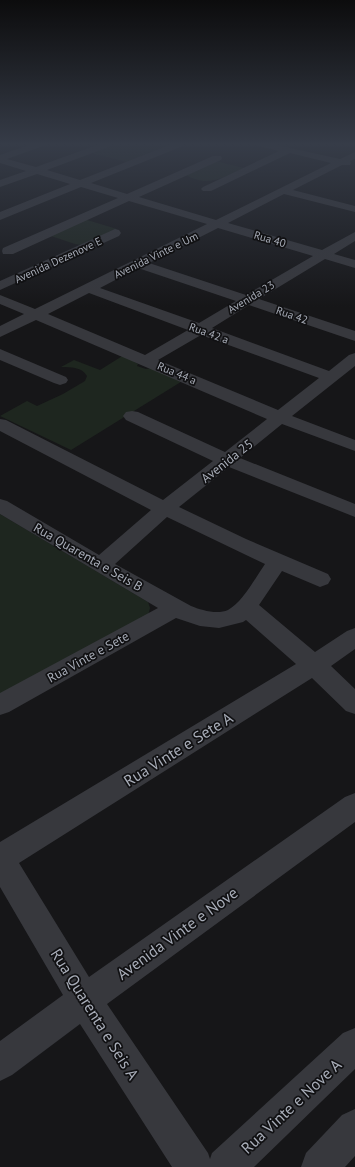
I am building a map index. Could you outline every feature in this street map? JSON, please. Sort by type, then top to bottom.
[{"type":"street","points":[[0,216],[44,198]]},
{"type":"street","points":[[8,251],[127,198]]},
{"type":"street","name":"Rua 40","points":[[130,198],[355,264]]},
{"type":"street","name":"Avenida Vinte e Um","points":[[0,332],[269,198]]},
{"type":"street","points":[[313,198],[355,209]]},
{"type":"street","name":"Avenida Dezenove E","points":[[0,286],[115,233]]},
{"type":"street","points":[[42,236],[81,249]]},
{"type":"street","name":"Avenida 23","points":[[148,360],[247,299],[355,236]]},
{"type":"street","name":"Rua 42","points":[[139,264],[355,336]]},
{"type":"street","name":"Rua 42 a","points":[[88,288],[331,377]]},
{"type":"street","name":"Rua 44 a","points":[[0,299],[148,360],[281,418],[355,446]]},
{"type":"street","points":[[0,354],[60,380]]},
{"type":"street","name":"Avenida 25","points":[[100,565],[164,509],[355,358]]},
{"type":"street","points":[[132,416],[227,460],[355,511]]},
{"type":"street","points":[[0,424],[164,509],[277,562],[320,579]]},
{"type":"street","name":"Rua Quarenta e Seis B","points":[[0,505],[100,565],[192,616],[219,620],[235,616],[246,607]]},
{"type":"street","points":[[277,562],[246,607],[314,665],[355,704]]},
{"type":"street","name":"Rua Vinte e Sete","points":[[0,705],[176,608]]},
{"type":"street","name":"Rua Vinte e Sete A","points":[[0,858],[314,665],[355,637]]},
{"type":"street","name":"Avenida Vinte e Nove","points":[[0,1063],[84,1000],[355,806]]},
{"type":"street","name":"Rua Quarenta e Seis A","points":[[0,858],[84,1000],[194,1167]]},
{"type":"street","name":"Rua Vinte e Nove A","points":[[226,1167],[355,1045]]},
{"type":"street","points":[[320,1167],[355,1128]]},
{"type":"shaded area","points":[[84,219],[117,229],[81,245],[51,236]]},
{"type":"shaded area","points":[[124,355],[138,364],[137,366],[146,369],[152,368],[184,380],[71,450],[0,416],[27,401],[37,406],[63,394],[85,381],[87,376],[79,369],[72,367],[61,367],[74,360],[100,370]]},
{"type":"shaded area","points":[[0,514],[148,602],[150,608],[148,616],[0,698]]}]
